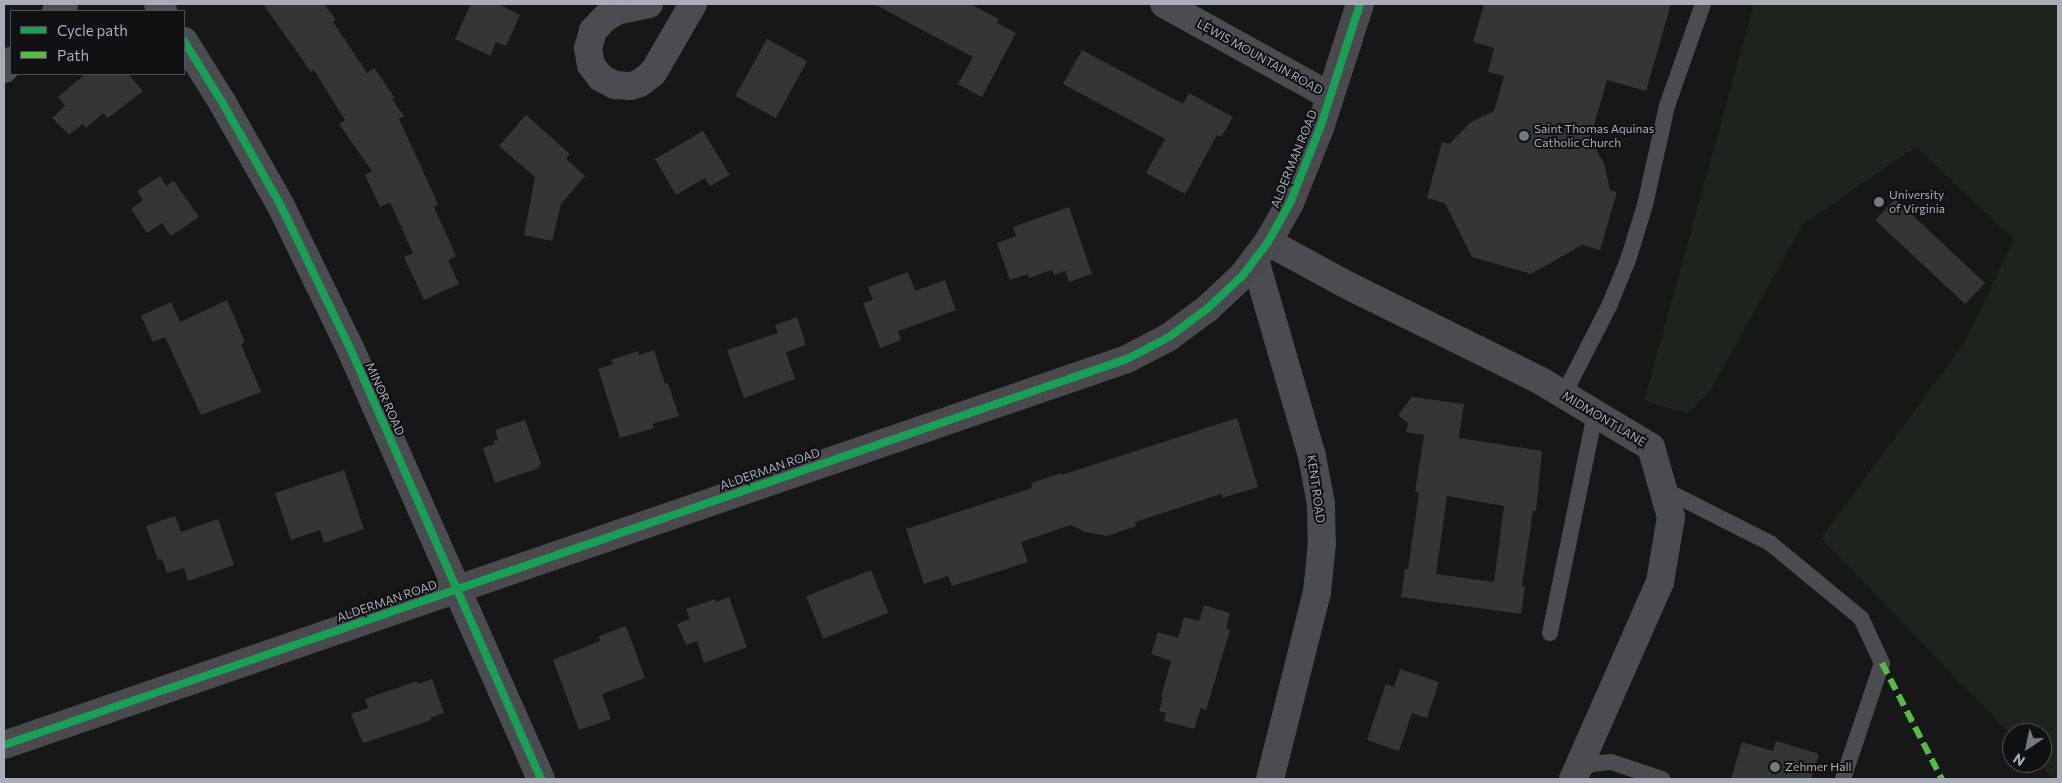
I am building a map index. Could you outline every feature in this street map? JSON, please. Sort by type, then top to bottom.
[{"type":"main road","name":"ALDERMAN ROAD","points":[[4,745],[1127,359],[1169,336],[1208,308],[1261,251],[1290,203],[1330,96],[1360,4]]},
{"type":"street","points":[[649,4],[617,11],[605,18],[593,31],[588,48],[591,65],[601,78],[615,85],[631,86],[640,83],[653,73],[693,4]]},
{"type":"street","name":"LEWIS MOUNTAIN ROAD","points":[[1164,4],[1330,96]]},
{"type":"street","name":"MINOR ROAD","points":[[185,43],[222,102],[281,206],[350,348],[541,779]]},
{"type":"street","name":"MIDMONT LANE","points":[[1261,251],[1347,284],[1564,394],[1651,447],[1671,517],[1660,582],[1583,763]]},
{"type":"street","name":"KENT ROAD","points":[[1261,251],[1312,456],[1320,504],[1322,533],[1317,592],[1270,779]]},
{"type":"lane","points":[[1564,394],[1610,304],[1628,260],[1645,205],[1667,106],[1703,4]]},
{"type":"lane","points":[[1550,633],[1595,413]]},
{"type":"lane","points":[[1663,489],[1770,542],[1861,618],[1882,663],[1843,779]]},
{"type":"lane","points":[[1583,763],[1598,753],[1611,762],[1662,779]]},
{"type":"lane","points":[[1583,763],[1611,762]]},
{"type":"shaded area","points":[[1754,4],[2058,4],[2058,779],[2054,779],[2048,773],[2052,773],[2052,723],[2002,723],[2002,726],[1821,538],[1965,342],[2014,239],[1916,147],[1803,224],[1709,393],[1687,413],[1644,401]]},
{"type":"building","points":[[263,4],[324,4],[336,20],[333,22],[367,73],[374,68],[395,98],[392,99],[404,116],[399,119],[434,195],[438,205],[434,207],[456,256],[448,260],[459,284],[424,300],[404,257],[413,253],[390,202],[380,207],[365,175],[372,171],[339,124],[345,120],[314,70],[311,72]]},
{"type":"building","points":[[471,4],[498,4],[520,15],[506,46],[496,42],[490,56],[455,39]]},
{"type":"building","points":[[874,4],[970,4],[999,19],[997,23],[1016,33],[982,97],[958,84],[973,57]]},
{"type":"building","name":"Saint Thomas Aquinas Catholic Church","points":[[1484,4],[1671,4],[1646,91],[1607,80],[1590,139],[1604,163],[1610,190],[1617,192],[1600,250],[1582,245],[1531,274],[1472,257],[1445,203],[1427,198],[1442,142],[1449,144],[1471,122],[1494,111],[1504,76],[1488,72],[1494,48],[1473,42]]},
{"type":"building","points":[[767,39],[807,61],[776,118],[735,96]]},
{"type":"building","points":[[1082,50],[1183,104],[1189,93],[1233,117],[1221,137],[1217,135],[1185,194],[1146,173],[1165,139],[1063,84]]},
{"type":"building","points":[[84,75],[129,75],[143,91],[108,118],[103,113],[86,128],[83,124],[69,135],[52,118],[65,106],[58,97]]},
{"type":"building","points":[[526,115],[570,154],[566,159],[585,176],[561,204],[552,241],[524,235],[535,177],[499,146]]},
{"type":"building","points":[[703,131],[730,175],[710,186],[705,178],[676,195],[655,159]]},
{"type":"building","points":[[160,176],[166,186],[174,181],[199,217],[171,236],[162,223],[147,233],[131,209],[143,200],[137,191]]},
{"type":"building","points":[[1895,199],[1985,283],[1965,304],[1875,220]]},
{"type":"building","points":[[1069,207],[1092,274],[1069,282],[1065,271],[1054,275],[1052,270],[1029,278],[1028,274],[1010,280],[997,243],[1016,236],[1013,227]]},
{"type":"building","points":[[908,272],[915,291],[945,280],[956,310],[898,331],[901,340],[880,348],[863,303],[873,300],[868,287]]},
{"type":"building","points":[[227,300],[245,342],[241,344],[261,392],[201,415],[165,337],[153,342],[141,316],[171,302],[180,322]]},
{"type":"building","points":[[797,317],[806,345],[786,352],[795,379],[744,398],[727,350],[778,333],[775,325]]},
{"type":"building","points":[[654,350],[665,384],[668,383],[679,416],[652,424],[654,428],[620,438],[598,369],[613,364],[611,360],[638,351],[639,355]]},
{"type":"building","points":[[1412,397],[1464,404],[1459,438],[1542,451],[1536,511],[1533,511],[1522,586],[1525,586],[1521,614],[1401,597],[1405,569],[1408,569],[1419,493],[1415,492],[1424,435],[1406,432],[1408,423],[1398,415]],"holes":[[[1447,496],[1504,506],[1494,582],[1436,574]]]},
{"type":"building","points":[[1237,418],[1258,487],[1222,498],[1221,494],[1135,522],[1136,526],[1107,536],[1085,532],[1071,525],[1021,542],[1028,562],[952,586],[948,576],[924,584],[906,529],[1032,488],[1031,483],[1062,473],[1062,475]]},
{"type":"building","points":[[525,420],[541,464],[539,468],[495,483],[483,448],[495,444],[493,441],[498,440],[495,430]]},
{"type":"building","points":[[344,470],[364,529],[324,543],[320,530],[291,540],[275,493]]},
{"type":"building","points":[[175,516],[181,532],[218,519],[234,565],[188,581],[184,568],[167,573],[162,559],[158,560],[146,526]]},
{"type":"building","points":[[871,570],[888,613],[823,639],[806,596]]},
{"type":"building","points":[[729,597],[747,647],[704,663],[697,641],[686,645],[677,624],[690,619],[686,609],[715,599],[716,602]]},
{"type":"building","points":[[1204,605],[1230,613],[1226,629],[1230,630],[1206,710],[1201,708],[1194,729],[1164,721],[1166,713],[1159,711],[1171,661],[1151,654],[1158,632],[1178,638],[1184,617],[1199,621]]},
{"type":"building","points":[[626,626],[645,678],[602,694],[611,719],[579,730],[553,660],[600,641],[599,636]]},
{"type":"building","points":[[1400,669],[1439,682],[1427,718],[1412,713],[1399,751],[1367,740],[1386,684],[1394,687]]},
{"type":"building","points":[[432,679],[444,713],[430,718],[431,720],[364,743],[362,741],[351,714],[368,708],[365,699],[417,681],[418,684]]},
{"type":"building","name":"Zehmer Hall","points":[[1776,741],[1819,754],[1811,779],[1731,779],[1742,742],[1773,751]]},
{"type":"marked path","points":[[1882,663],[1942,779]]},
{"type":"cycle path","points":[[4,745],[1127,359],[1169,337],[1208,308],[1243,275],[1268,242],[1290,203],[1320,128],[1360,4]]},
{"type":"cycle path","points":[[185,43],[222,102],[281,206],[350,348],[541,779]]},
{"type":"place","name":"Saint Thomas Aquinas Catholic Church","points":[[1524,136]]},
{"type":"place","name":"University of Virginia","points":[[1879,202]]},
{"type":"place","name":"Zehmer Hall","points":[[1775,767]]}]
